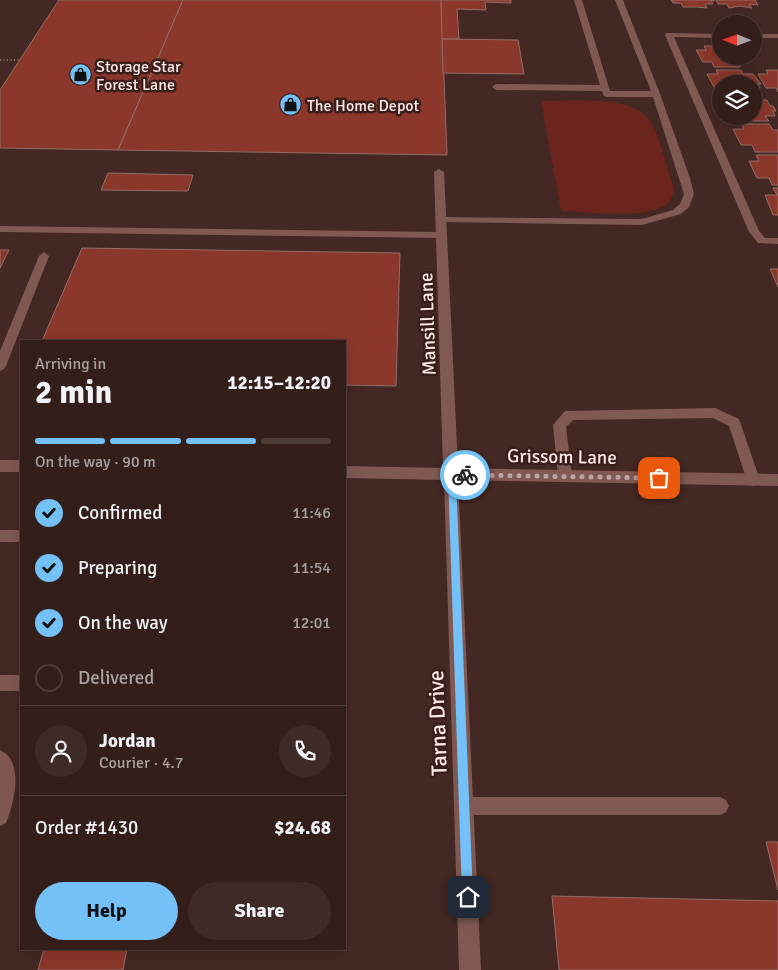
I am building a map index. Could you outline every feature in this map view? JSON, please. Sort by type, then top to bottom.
[{"type":"street","name":"Mansill Lane","points":[[438,172],[452,474]]},
{"type":"street","points":[[0,466],[20,466]]},
{"type":"street","name":"Grissom Lane","points":[[346,472],[778,480]]},
{"type":"street","name":"Tarna Drive","points":[[452,474],[470,970]]},
{"type":"lane","points":[[578,0],[607,94],[656,94]]},
{"type":"lane","points":[[441,220],[642,222],[677,212],[685,205],[689,194],[656,94],[618,0]]},
{"type":"lane","points":[[712,36],[670,35],[754,232],[762,241],[778,241]]},
{"type":"lane","points":[[762,36],[778,36]]},
{"type":"lane","points":[[496,87],[606,88]]},
{"type":"lane","points":[[0,229],[442,235]]},
{"type":"lane","points":[[0,366],[44,256]]},
{"type":"lane","points":[[565,476],[559,425],[570,415],[715,413],[734,422],[753,480]]},
{"type":"lane","points":[[0,536],[20,536]]},
{"type":"lane","points":[[0,682],[20,683]]},
{"type":"lane","points":[[0,759],[3,763],[8,790],[0,817]]},
{"type":"lane","points":[[464,806],[720,806]]},
{"type":"path","points":[[0,60],[20,60]]},
{"type":"shaded area","points":[[586,100],[619,103],[645,115],[656,133],[674,189],[669,202],[665,206],[641,212],[561,211],[541,101]]},
{"type":"building","name":"Storage Star Forest Lane","points":[[59,0],[183,0],[118,150],[0,148],[0,90]]},
{"type":"building","name":"The Home Depot","points":[[183,0],[441,0],[447,155],[118,150]]},
{"type":"building","points":[[441,0],[511,0],[511,3],[485,2],[486,10],[457,9],[459,39],[442,39]]},
{"type":"building","points":[[671,0],[711,0],[713,4],[705,4],[707,8],[683,7],[681,3],[673,3]]},
{"type":"building","points":[[716,0],[755,0],[758,5],[749,4],[752,8],[740,6],[729,8],[727,4],[718,4]]},
{"type":"building","points":[[442,39],[518,40],[524,74],[443,73]]},
{"type":"building","points":[[704,46],[712,46],[712,62],[703,62],[696,50],[706,50]]},
{"type":"building","points":[[713,65],[739,65],[740,67],[714,67]]},
{"type":"building","points":[[716,70],[741,70],[743,74],[754,75],[712,75],[712,83],[707,74],[718,74]]},
{"type":"building","points":[[766,70],[778,70],[778,92],[776,88],[766,88],[762,81],[762,75],[758,74],[768,74]]},
{"type":"building","points":[[762,100],[767,100],[776,111],[773,111],[775,116],[765,116],[769,121],[762,121]]},
{"type":"building","points":[[769,124],[773,130],[778,130],[778,152],[755,152],[752,145],[741,145],[733,129],[744,129],[742,125]]},
{"type":"building","points":[[756,155],[778,155],[778,185],[772,185],[769,178],[757,178],[749,161],[759,161]]},
{"type":"building","points":[[108,173],[193,175],[188,191],[101,190]]},
{"type":"building","points":[[773,188],[778,188],[778,215],[773,215],[765,195],[777,195]]},
{"type":"building","points":[[82,248],[400,253],[396,386],[346,385],[346,340],[42,340]]},
{"type":"building","points":[[0,250],[9,250],[0,268]]},
{"type":"building","points":[[770,269],[778,269],[778,287]]},
{"type":"building","points":[[766,842],[778,842],[778,890]]},
{"type":"building","points":[[552,896],[778,901],[778,970],[559,970]]},
{"type":"building","points":[[44,950],[127,950],[123,970],[38,970]]},
{"type":"way so far","points":[[465,475],[659,478]]},
{"type":"place","name":"Storage Star Forest Lane","points":[[80,75]]},
{"type":"place","name":"The Home Depot","points":[[291,105]]},
{"type":"route","points":[[465,475],[452,474],[468,897]]}]
